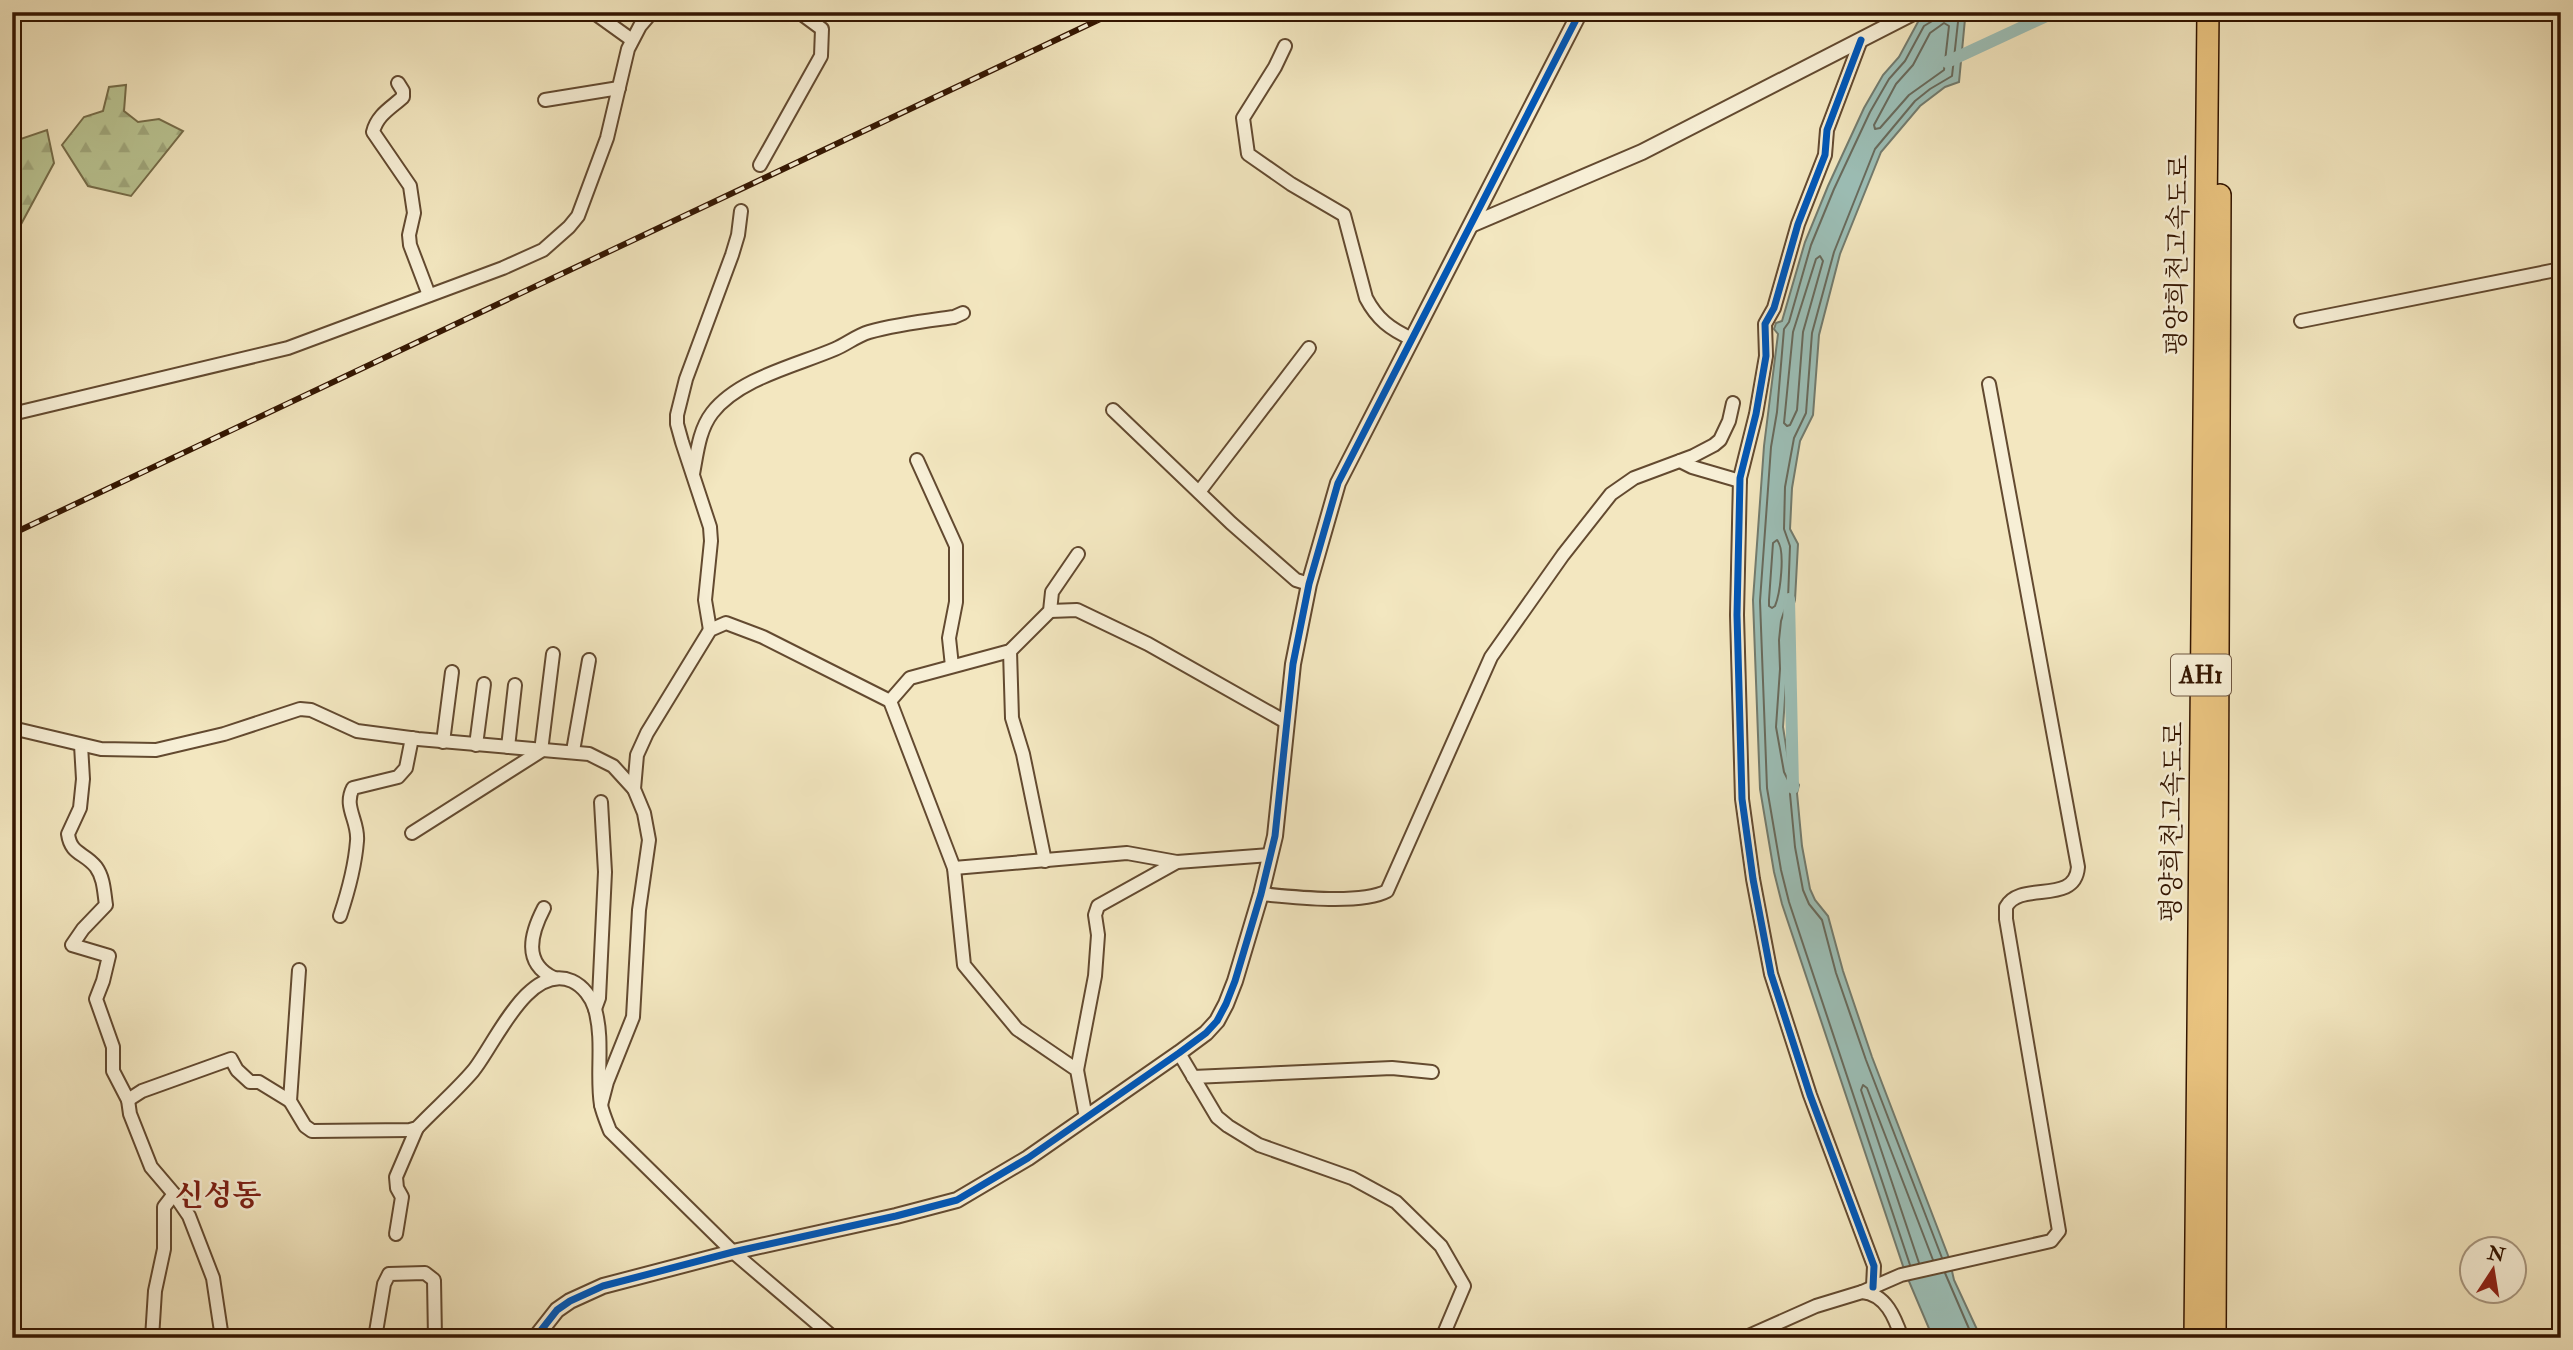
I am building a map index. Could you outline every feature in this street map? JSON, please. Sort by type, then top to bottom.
[{"type":"highway","name":"평양희천고속도로","points":[[2195,1338],[2208,12]]},
{"type":"highway","name":"평양희천고속도로","points":[[2215,1338],[2222,12]]},
{"type":"street","points":[[593,12],[632,40]]},
{"type":"street","points":[[12,414],[288,348],[529,258],[543,250],[569,228],[578,216],[607,138],[632,40],[652,12]]},
{"type":"street","points":[[760,165],[821,56],[822,29],[799,12]]},
{"type":"street","points":[[536,1338],[556,1310],[588,1291],[733,1252],[957,1200],[1028,1158],[1206,1033],[1226,1004],[1261,894],[1276,826],[1293,664],[1309,584],[1338,482],[1473,225],[1580,12]]},
{"type":"street","points":[[1473,225],[1642,152],[1910,14]]},
{"type":"street","points":[[1861,40],[1827,130],[1825,155],[1798,224],[1774,308],[1765,324],[1766,356],[1740,481],[1737,615],[1742,799],[1771,975],[1781,1011],[1874,1266],[1867,1289]]},
{"type":"street","points":[[1285,46],[1243,118],[1248,153],[1291,184],[1344,215],[1366,298],[1372,310],[1382,322],[1412,338]]},
{"type":"street","points":[[398,83],[403,91],[402,97],[375,122],[373,132],[410,186],[414,213],[409,235],[410,244],[429,295]]},
{"type":"street","points":[[545,100],[619,88]]},
{"type":"street","points":[[710,630],[705,600],[710,527],[677,424],[680,398],[733,255],[741,211]]},
{"type":"street","points":[[2301,321],[2561,269]]},
{"type":"street","points":[[693,474],[705,425],[713,412],[738,391],[771,372],[839,348],[857,335],[893,326],[954,317],[962,313]]},
{"type":"street","points":[[1199,492],[1309,348]]},
{"type":"street","points":[[1744,1338],[1816,1306],[1900,1275],[2051,1241],[2059,1231],[2006,906],[2014,898],[2068,886],[2076,877],[2078,867],[1989,384]]},
{"type":"street","points":[[1261,894],[1351,898],[1373,896],[1387,891],[1491,657],[1577,536],[1611,494],[1634,478],[1705,451],[1720,440],[1729,421],[1733,403]]},
{"type":"street","points":[[1113,410],[1296,580],[1309,584]]},
{"type":"street","points":[[917,460],[956,546],[956,602],[949,638],[952,666]]},
{"type":"street","points":[[1680,461],[1740,481]]},
{"type":"street","points":[[890,701],[910,678],[1010,651],[1050,611],[1052,592],[1078,554]]},
{"type":"street","points":[[1050,611],[1077,610],[1148,644],[1286,722]]},
{"type":"street","points":[[634,789],[637,755],[647,733],[710,630],[719,624],[736,625],[890,701],[954,868],[964,965],[1017,1029],[1077,1070]]},
{"type":"street","points":[[1010,651],[1012,718],[1023,754],[1045,861]]},
{"type":"street","points":[[541,751],[553,654]]},
{"type":"street","points":[[573,751],[589,660]]},
{"type":"street","points":[[443,741],[452,671]]},
{"type":"street","points":[[476,745],[484,684]]},
{"type":"street","points":[[508,747],[515,685]]},
{"type":"street","points":[[12,728],[80,746],[156,750],[224,734],[300,709],[311,710],[358,731],[476,745],[573,751],[600,757],[613,766],[634,789],[644,813],[649,840],[639,910],[633,1017],[607,1082],[601,1105]]},
{"type":"street","points":[[340,916],[350,883],[358,838],[348,802],[350,794],[353,788],[398,777],[406,768],[412,738]]},
{"type":"street","points":[[80,746],[83,779],[80,808],[68,834],[69,843],[97,868],[103,879],[106,905],[72,945],[109,956],[96,999],[113,1047],[113,1071],[128,1100],[130,1114],[151,1167],[189,1216],[213,1278],[222,1338]]},
{"type":"street","points":[[412,833],[541,751]]},
{"type":"street","points":[[601,802],[605,872],[599,998],[595,1009],[601,1105],[610,1131],[733,1252],[834,1338]]},
{"type":"street","points":[[954,868],[1127,853],[1177,862],[1270,855]]},
{"type":"street","points":[[1086,1118],[1077,1070],[1095,976],[1098,935],[1095,915],[1098,906],[1177,862]]},
{"type":"street","points":[[544,908],[533,929],[533,951],[538,967],[554,978]]},
{"type":"street","points":[[290,1101],[299,970]]},
{"type":"street","points":[[396,1234],[402,1197],[397,1188],[396,1177],[417,1128],[474,1069],[517,1005],[535,989],[554,978],[564,978],[578,984],[595,1009]]},
{"type":"street","points":[[1179,1053],[1217,1117],[1228,1126],[1259,1145],[1352,1178],[1396,1202],[1441,1246],[1464,1286],[1442,1338]]},
{"type":"street","points":[[128,1100],[142,1091],[231,1059],[237,1070],[250,1082],[259,1082],[290,1101],[305,1126],[312,1131],[417,1128]]},
{"type":"street","points":[[1193,1077],[1392,1068],[1432,1072]]},
{"type":"street","points":[[152,1338],[155,1292],[164,1249],[164,1207],[174,1194]]},
{"type":"street","points":[[375,1338],[384,1284],[389,1274],[425,1273],[434,1280],[435,1338]]},
{"type":"street","points":[[1867,1289],[1889,1307],[1902,1338]]},
{"type":"green space","points":[[126,85],[124,111],[138,122],[159,119],[183,131],[131,196],[88,186],[62,145],[84,117],[103,111],[109,87]]},
{"type":"green space","points":[[47,130],[54,163],[12,241],[12,140]]},
{"type":"water","points":[[1936,12],[1960,12],[1965,19],[1959,82],[1945,87],[1920,106],[1881,152],[1840,254],[1819,335],[1813,415],[1800,441],[1792,488],[1790,529],[1798,544],[1795,600],[1786,640],[1783,727],[1790,771],[1799,785],[1797,793],[1802,846],[1810,889],[1828,916],[1872,1057],[1949,1258],[1954,1280],[1981,1338],[1933,1338],[1905,1272],[1782,904],[1760,789],[1753,600],[1764,446],[1778,334],[1774,329],[1776,323],[1782,321],[1805,242],[1864,108],[1883,75],[1899,57],[1919,20]]},
{"type":"waterway","points":[[1947,62],[2055,12]]},
{"type":"waterway","points":[[1789,599],[1793,788]]},
{"type":"railway","points":[[12,534],[1115,12]]},
{"type":"cycle path","points":[[535,1338],[557,1310],[603,1286],[733,1252],[957,1200],[1028,1158],[1179,1053],[1217,1021],[1235,981],[1275,836],[1293,664],[1309,584],[1338,483],[1580,12]]},
{"type":"cycle path","points":[[1861,40],[1827,130],[1825,155],[1798,224],[1774,308],[1765,324],[1766,356],[1756,414],[1740,478],[1737,615],[1742,799],[1753,879],[1771,974],[1810,1095],[1874,1266],[1873,1287]]},
{"type":"district","name":"신성동","points":[[218,1195]]}]
